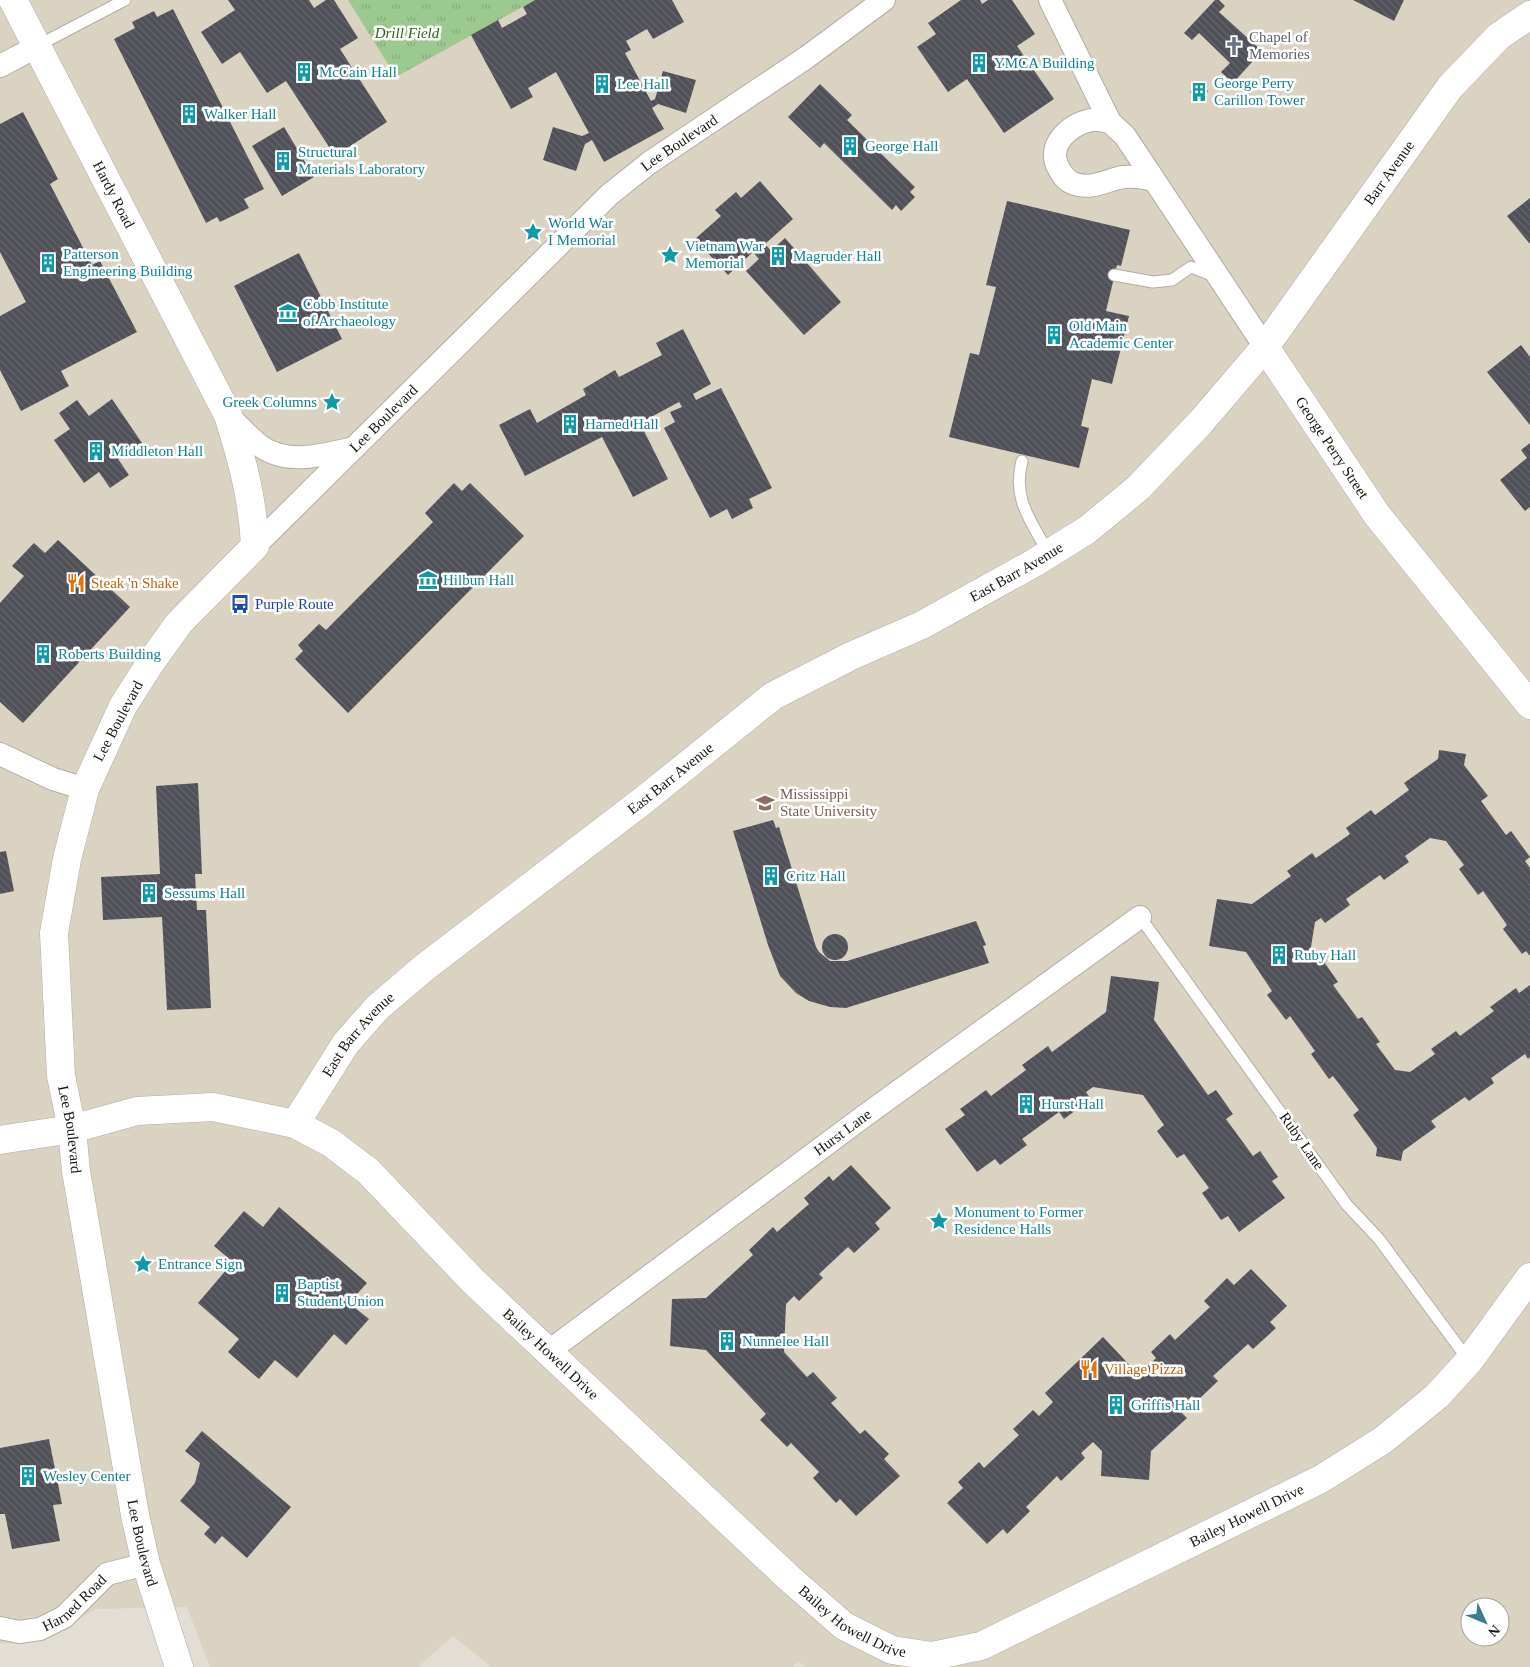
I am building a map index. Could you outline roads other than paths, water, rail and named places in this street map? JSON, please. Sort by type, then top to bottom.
[{"type":"street","name":"Hardy Road","points":[[13,0],[228,415],[245,467],[254,515],[254,546]]},
{"type":"street","name":"Lee Boulevard","points":[[179,1667],[146,1564],[133,1505],[76,1172],[72,1129],[61,1076],[54,933],[67,858],[85,789],[123,706],[151,662],[180,623],[254,546],[517,284],[609,195],[648,163],[807,57],[884,0]]},
{"type":"street","name":"George Perry Street","points":[[1050,0],[1110,122],[1124,136],[1377,515],[1529,702]]},
{"type":"street","name":"Barr Avenue","points":[[1265,347],[1450,87],[1499,36],[1530,15]]},
{"type":"street","points":[[0,66],[36,46]]},
{"type":"street","points":[[1110,122],[1092,120],[1068,132],[1059,140],[1054,150],[1056,164],[1063,178],[1076,184],[1089,185],[1124,177],[1151,178]]},
{"type":"street","name":"East Barr Avenue","points":[[295,1124],[346,1043],[377,1008],[425,967],[640,803],[772,696],[851,656],[922,626],[1049,554],[1087,530],[1138,488],[1200,423],[1265,347]]},
{"type":"street","name":"Hardy Road","points":[[228,415],[260,446],[290,456],[311,458],[354,448]]},
{"type":"street","points":[[0,754],[53,778],[85,789]]},
{"type":"street","name":"Hurst Lane","points":[[549,1351],[875,1108],[1140,917]]},
{"type":"street","points":[[0,1140],[72,1129],[137,1111],[213,1107],[295,1124]]},
{"type":"street","name":"Bailey Howell Drive","points":[[295,1124],[332,1143],[368,1171],[467,1276],[789,1578],[844,1626],[892,1650],[932,1656],[981,1646],[1320,1479],[1398,1428],[1437,1396],[1469,1361],[1530,1277]]},
{"type":"street","name":"Harned Road","points":[[0,1628],[19,1632],[40,1629],[64,1617],[107,1574],[146,1564]]},
{"type":"lane","points":[[36,46],[125,0]]},
{"type":"lane","points":[[1114,275],[1153,282],[1172,280],[1191,267],[1220,278]]},
{"type":"lane","points":[[1022,460],[1018,478],[1021,503],[1049,554]]},
{"type":"lane","name":"Ruby Lane","points":[[1140,917],[1346,1205],[1379,1239],[1469,1361]]},
{"type":"place","name":"Chapel of Memories","points":[[1234,46]]},
{"type":"place","name":"YMCA Building","points":[[979,63]]},
{"type":"place","name":"McCain Hall","points":[[304,72]]},
{"type":"place","name":"Lee Hall","points":[[602,84]]},
{"type":"place","name":"George Perry Carillon Tower","points":[[1199,92]]},
{"type":"place","name":"Walker Hall","points":[[189,114]]},
{"type":"place","name":"George Hall","points":[[850,146]]},
{"type":"place","name":"Structural Materials Laboratory","points":[[283,161]]},
{"type":"place","name":"World War I Memorial","points":[[533,232]]},
{"type":"place","name":"Vietnam War Memorial","points":[[670,255]]},
{"type":"place","name":"Magruder Hall","points":[[778,256]]},
{"type":"place","name":"Patterson Engineering Building","points":[[48,263]]},
{"type":"place","name":"Cobb Institute of Archaeology","points":[[288,313]]},
{"type":"place","name":"Old Main Academic Center","points":[[1054,335]]},
{"type":"place","name":"Greek Columns","points":[[332,402]]},
{"type":"place","name":"Harned Hall","points":[[570,424]]},
{"type":"place","name":"Middleton Hall","points":[[96,451]]},
{"type":"place","name":"Hilbun Hall","points":[[428,580]]},
{"type":"place","name":"Steak 'n Shake","points":[[76,583]]},
{"type":"place","name":"Purple Route","points":[[240,604]]},
{"type":"place","name":"Roberts Building","points":[[43,654]]},
{"type":"place","name":"Mississippi State University","points":[[765,803]]},
{"type":"place","name":"Critz Hall","points":[[771,876]]},
{"type":"place","name":"Sessums Hall","points":[[149,893]]},
{"type":"place","name":"Ruby Hall","points":[[1279,955]]},
{"type":"place","name":"Hurst Hall","points":[[1026,1104]]},
{"type":"place","name":"Monument to Former Residence Halls","points":[[939,1221]]},
{"type":"place","name":"Entrance Sign","points":[[143,1264]]},
{"type":"place","name":"Baptist Student Union","points":[[282,1293]]},
{"type":"place","name":"Nunnelee Hall","points":[[727,1341]]},
{"type":"place","name":"Village Pizza","points":[[1089,1369]]},
{"type":"place","name":"Griffis Hall","points":[[1116,1405]]},
{"type":"place","name":"Wesley Center","points":[[28,1476]]},
{"type":"park label","name":"Drill Field","points":[[407,33]]}]
